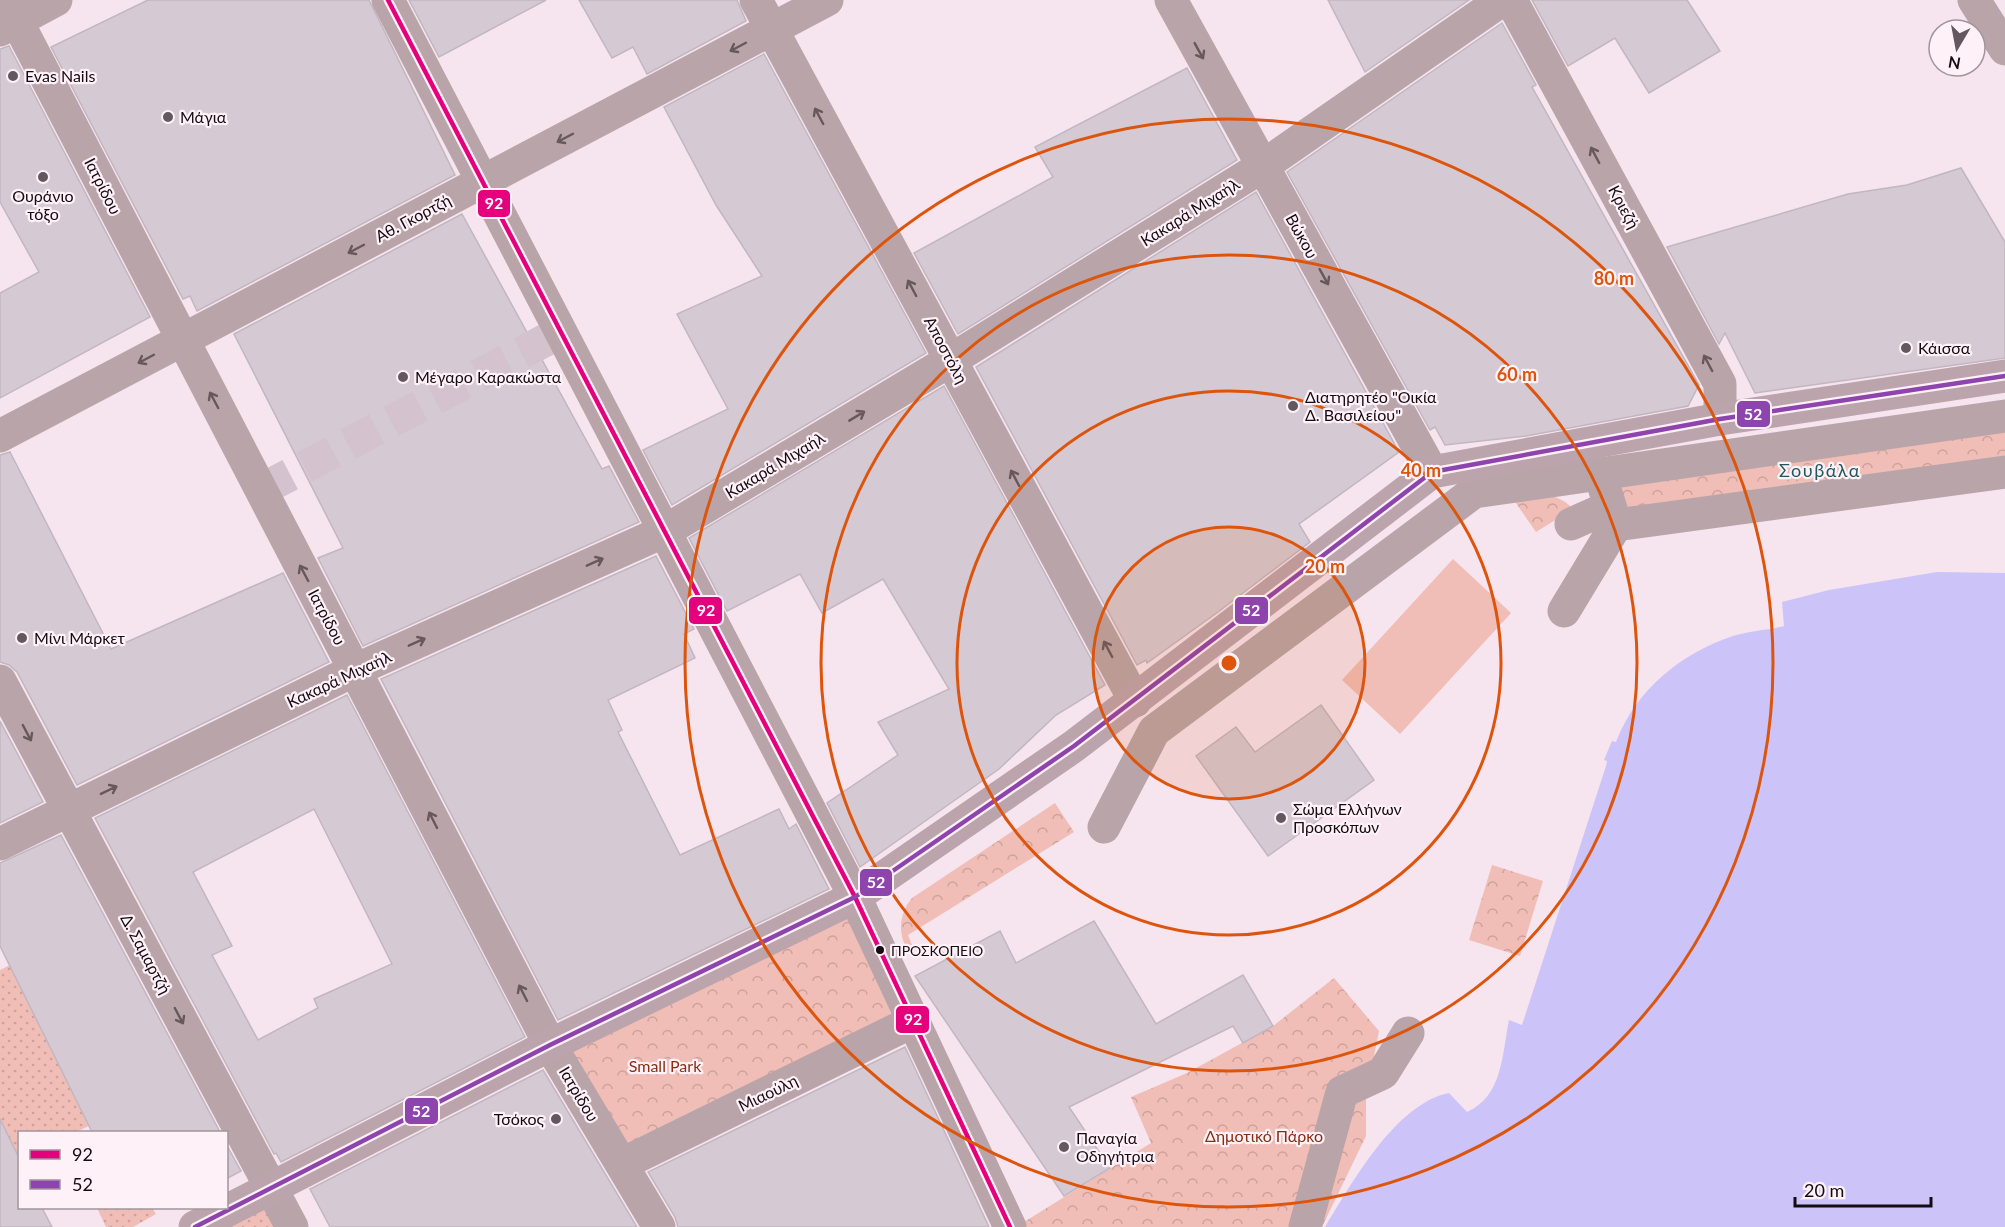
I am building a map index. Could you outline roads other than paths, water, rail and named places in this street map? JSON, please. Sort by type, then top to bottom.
[{"type":"main road","points":[[195,1227],[550,1045],[855,897],[1136,701],[1432,472],[1720,418],[2005,376]]},
{"type":"street","points":[[8,17],[56,0]]},
{"type":"street","points":[[388,0],[855,897],[1010,1227]]},
{"type":"street","name":"Αποστόλη","points":[[756,0],[1136,701]]},
{"type":"street","name":"Αθ. Γκορτζή","points":[[0,436],[827,0]]},
{"type":"street","name":"Βώκου","points":[[1171,0],[1432,472]]},
{"type":"street","name":"Κακαρά Μιχαήλ","points":[[0,844],[355,670],[665,531],[951,360],[1263,166],[1502,0]]},
{"type":"street","name":"Κριεζή","points":[[1511,0],[1720,384],[1720,418]]},
{"type":"street","points":[[1974,0],[2005,49]]},
{"type":"street","name":"Ιατρίδου","points":[[8,17],[183,340],[550,1045],[659,1227]]},
{"type":"street","points":[[1104,827],[1154,731],[1474,492],[2005,416]]},
{"type":"street","points":[[1571,524],[1612,516],[1889,490],[2005,472]]},
{"type":"street","points":[[1564,611],[1612,516],[1600,474]]},
{"type":"street","name":"Δ. Σαμαρτζή","points":[[0,681],[292,1227]]},
{"type":"street","name":"Μιαούλη","points":[[622,1164],[914,1021]]},
{"type":"street","points":[[1305,1227],[1342,1092],[1383,1073],[1408,1032]]},
{"type":"tunnel","points":[[261,490],[561,332]]},
{"type":"place","name":"Evas Nails","points":[[13,76]]},
{"type":"place","name":"Μάγια","points":[[168,117]]},
{"type":"place","name":"Ουράνιο τόξο","points":[[43,177]]},
{"type":"place","name":"Κάισσα","points":[[1906,348]]},
{"type":"place","name":"Μέγαρο Καρακώστα","points":[[403,377]]},
{"type":"place","name":"Διατηρητέο \"Οικία Δ. Βασιλείου\"","points":[[1293,406]]},
{"type":"place","name":"Μίνι Μάρκετ","points":[[22,638]]},
{"type":"place","name":"Σώμα Ελλήνων Προσκόπων","points":[[1281,818]]},
{"type":"place","name":"ΠΡΟΣΚΟΠΕΙΟ","points":[[880,950]]},
{"type":"place","name":"Τσόκος","points":[[556,1119]]},
{"type":"place","name":"Παναγία Οδηγήτρια","points":[[1064,1147]]},
{"type":"district","name":"Σουβάλα","points":[[1820,471]]},
{"type":"park label","name":"Small Park","points":[[665,1066]]},
{"type":"park label","name":"Δημοτικό Πάρκο","points":[[1264,1136]]}]
